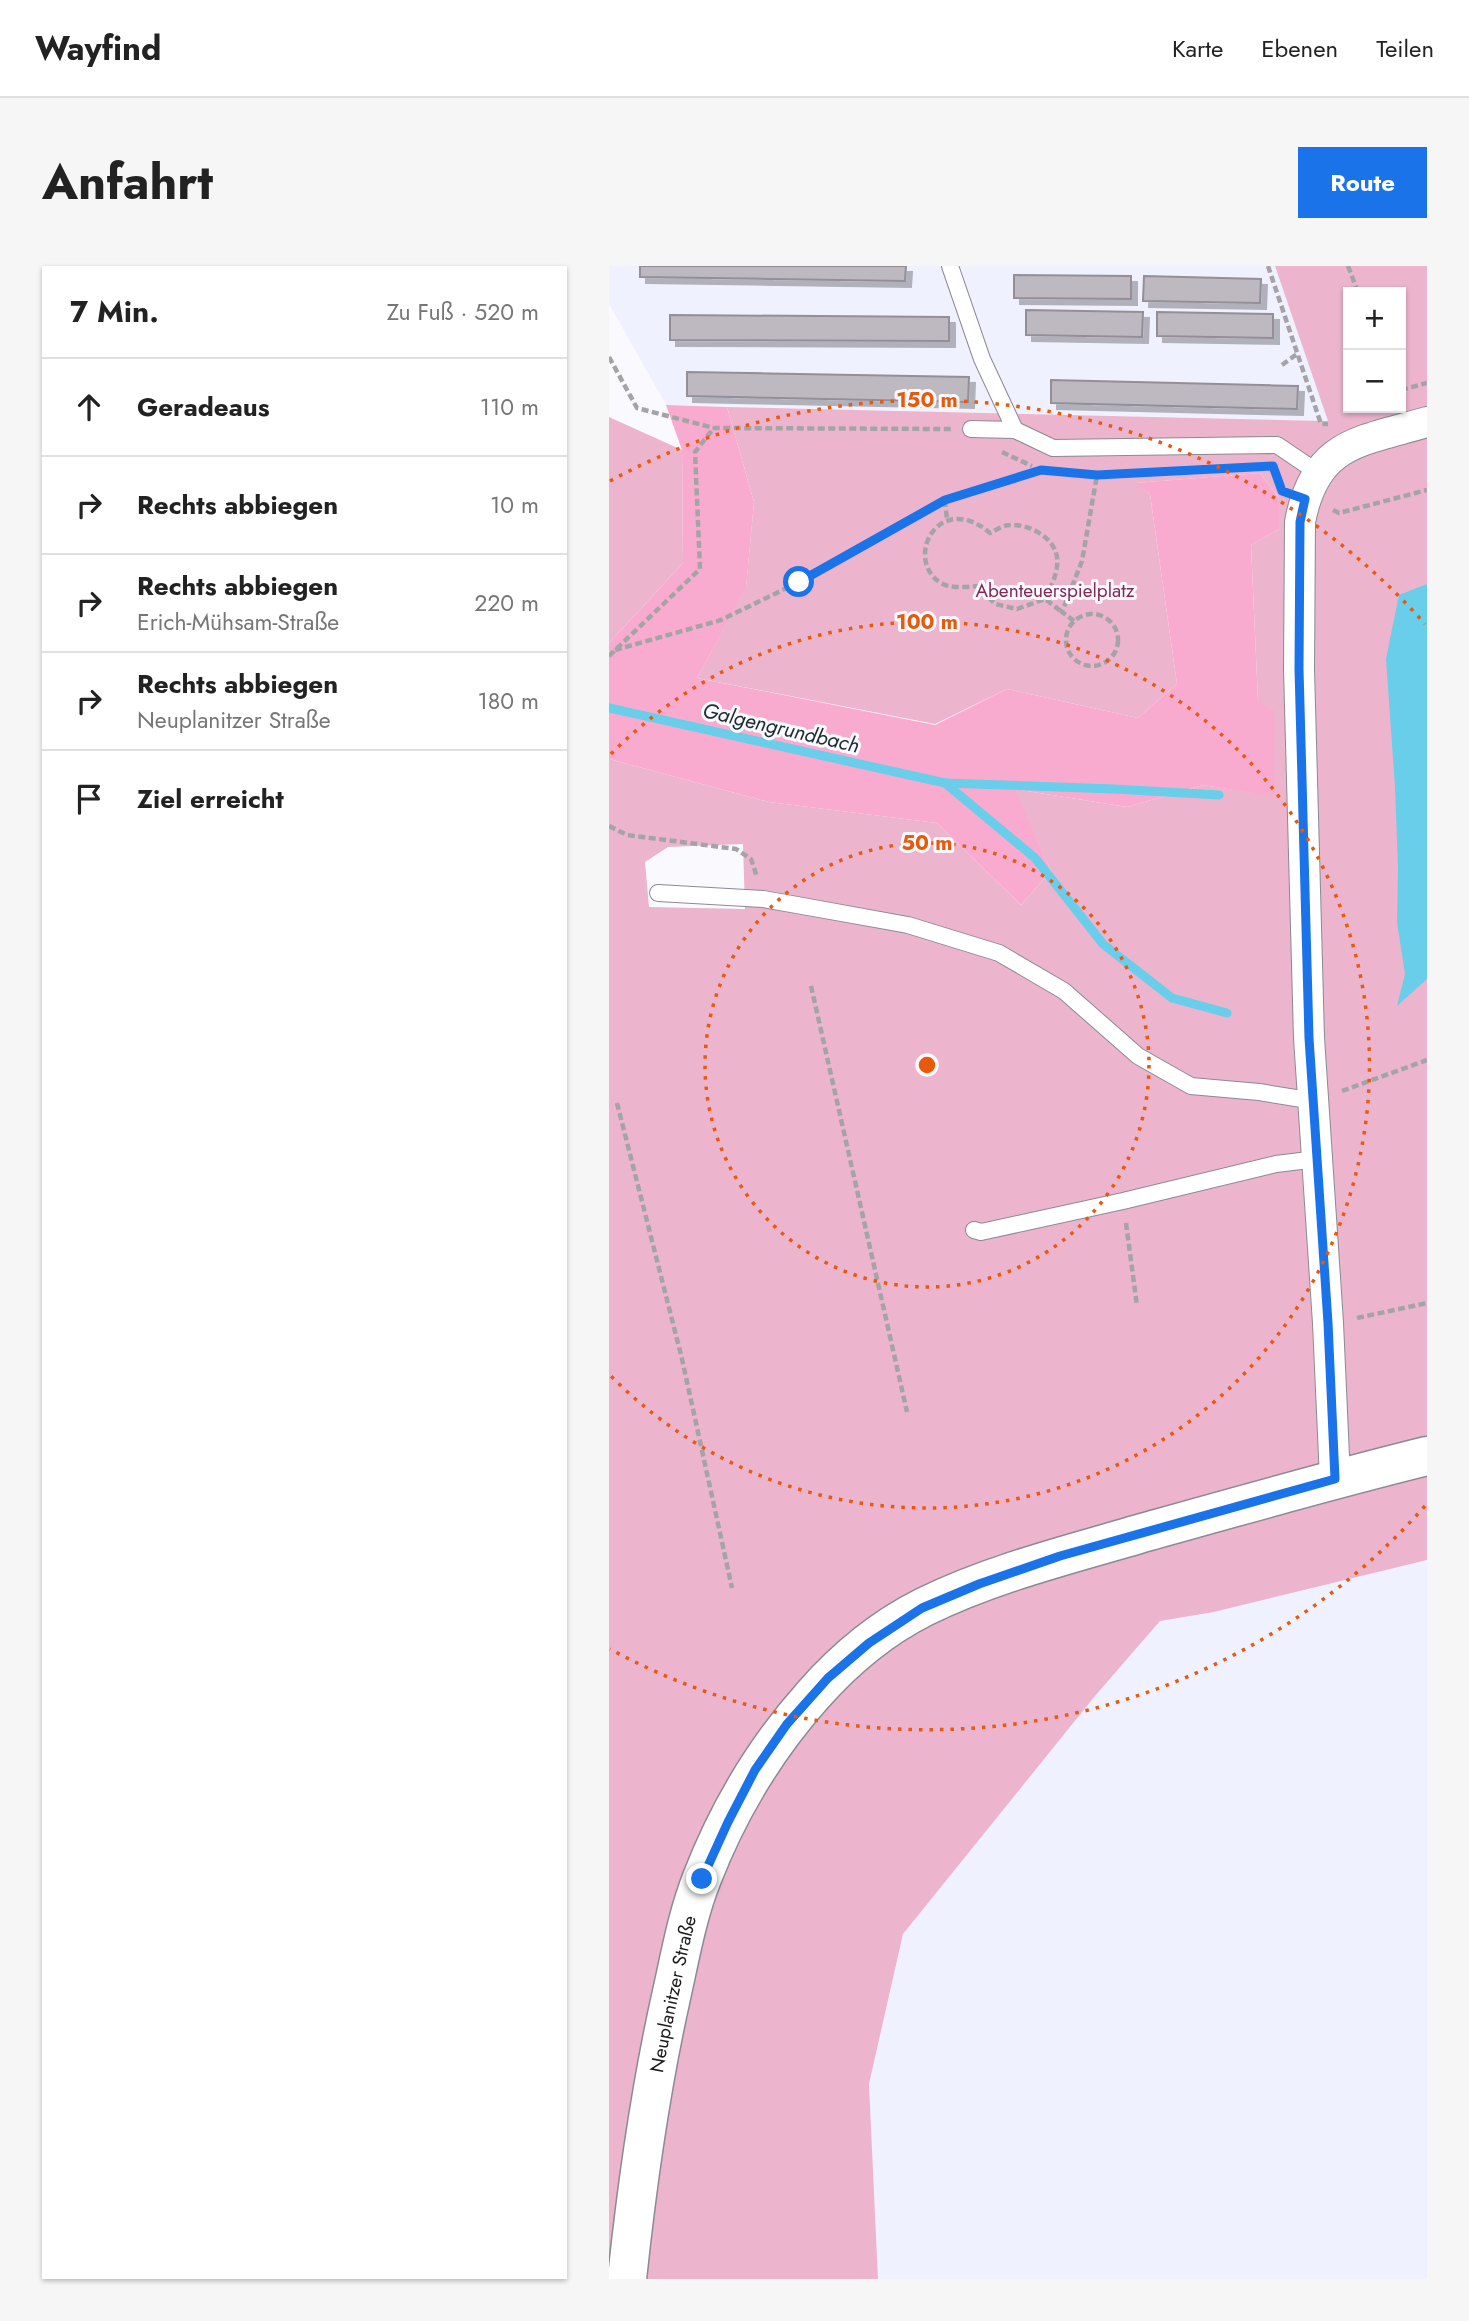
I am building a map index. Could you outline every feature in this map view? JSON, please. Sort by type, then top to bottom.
[{"type":"main road","name":"Neuplanitzer Straße","points":[[627,2279],[641,2158],[659,2053],[682,1944],[702,1879],[755,1770],[787,1724],[828,1678],[869,1643],[922,1608],[979,1584],[1060,1556],[1427,1456]]},
{"type":"street","points":[[1335,1479],[1328,1323],[1309,1038],[1299,669],[1300,522],[1305,499],[1317,472],[1333,455],[1360,442],[1427,422]]},
{"type":"lane","points":[[950,266],[982,359],[1015,430]]},
{"type":"lane","points":[[971,429],[1015,430],[1053,449],[1277,445],[1317,472]]},
{"type":"lane","points":[[658,893],[763,899],[908,925],[999,954],[1064,991],[1138,1056],[1191,1086],[1259,1092],[1314,1101]]},
{"type":"lane","points":[[974,1230],[981,1232],[1123,1202],[1276,1164],[1317,1159]]},
{"type":"path","points":[[1268,266],[1321,424],[1331,424]]},
{"type":"path","points":[[1348,266],[1356,287]]},
{"type":"path","points":[[1282,365],[1297,354]]},
{"type":"path","points":[[609,357],[637,408],[714,428],[971,429]]},
{"type":"path","points":[[1406,389],[1427,383]]},
{"type":"path","points":[[609,656],[700,569],[695,452],[714,428]]},
{"type":"path","points":[[615,650],[721,620],[799,582],[945,500],[1041,470],[1052,471]]},
{"type":"path","points":[[1063,472],[1097,475],[1165,472]]},
{"type":"path","points":[[1062,612],[1082,561],[1097,475]]},
{"type":"path","points":[[1305,499],[1339,513],[1427,490]]},
{"type":"path","points":[[945,500],[947,520]]},
{"type":"path","points":[[961,518],[970,519],[990,533],[1008,525],[1027,526],[1047,538],[1057,555],[1056,575],[1045,599],[1017,609],[995,604],[978,586],[958,588],[940,582],[926,565],[925,547],[932,531],[947,520],[961,518]]},
{"type":"path","points":[[1045,599],[1074,621]]},
{"type":"path","points":[[1092,614],[1108,620],[1114,627],[1118,642],[1115,652],[1107,661],[1094,666],[1075,660],[1066,644],[1069,628],[1074,621],[1092,614]]},
{"type":"path","points":[[609,826],[627,835],[736,849],[751,859],[763,899]]},
{"type":"path","points":[[811,986],[907,1412]]},
{"type":"path","points":[[1314,1101],[1427,1060]]},
{"type":"path","points":[[617,1103],[683,1359],[732,1588]]},
{"type":"path","points":[[1123,1202],[1137,1306]]},
{"type":"path","points":[[1328,1323],[1427,1303]]},
{"type":"shaded area","points":[[609,266],[1275,266],[1329,421],[666,405],[609,304]]},
{"type":"shaded area","points":[[666,405],[727,407],[754,502],[746,588],[697,678],[935,725],[1007,689],[1138,718],[1177,684],[1150,494],[1135,483],[1260,473],[1279,498],[1279,529],[1251,545],[1258,701],[1274,711],[1275,797],[1203,785],[1127,807],[1015,789],[1051,871],[1021,905],[937,823],[769,802],[609,759],[609,643],[683,563],[682,450]]},
{"type":"shaded area","points":[[1427,1560],[1427,2279],[878,2279],[869,2084],[903,1934],[1095,1696],[1160,1621],[1214,1612]]},
{"type":"green space","name":"Abenteuerspielplatz","points":[[1275,266],[1427,266],[1427,1560],[1214,1612],[1160,1621],[1095,1696],[903,1934],[869,2084],[878,2279],[609,2279],[609,759],[769,802],[937,823],[1021,905],[1051,871],[1014,789],[1127,807],[1203,785],[1274,796],[1258,701],[1251,545],[1279,529],[1279,498],[1260,473],[1136,483],[1150,494],[1177,684],[1138,718],[1007,689],[935,724],[697,678],[746,587],[754,502],[727,407],[1328,421]],"holes":[[[743,844],[745,909],[649,907],[645,862],[668,847]]]},
{"type":"green space","points":[[609,417],[682,450],[683,563],[609,643]]},
{"type":"water","points":[[1427,584],[1427,979],[1397,1006],[1405,974],[1397,922],[1395,787],[1386,659],[1399,595]]},
{"type":"building","points":[[640,266],[906,266],[905,281],[640,277]]},
{"type":"building","points":[[1014,275],[1131,276],[1131,299],[1014,298]]},
{"type":"building","points":[[1144,276],[1261,279],[1260,303],[1143,301]]},
{"type":"building","points":[[1026,310],[1143,312],[1142,337],[1026,335]]},
{"type":"building","points":[[1157,312],[1273,314],[1273,338],[1157,336]]},
{"type":"building","points":[[670,315],[949,317],[949,341],[670,340]]},
{"type":"building","points":[[687,372],[969,377],[968,402],[687,396]]},
{"type":"building","points":[[1051,380],[1298,386],[1297,409],[1051,403]]},
{"type":"waterway","name":"Galgengrundbach","points":[[609,708],[945,783],[1035,858],[1103,944],[1172,998],[1227,1013]]},
{"type":"waterway","name":"Galgengrundbach","points":[[945,783],[1219,795]]},
{"type":"route","points":[[702,1879],[755,1770],[787,1724],[828,1678],[869,1643],[922,1608],[979,1584],[1060,1556],[1335,1479],[1328,1323],[1309,1038],[1299,669],[1300,522],[1305,499],[1282,491],[1273,466],[1097,475],[1041,470],[945,500],[799,582]]}]
